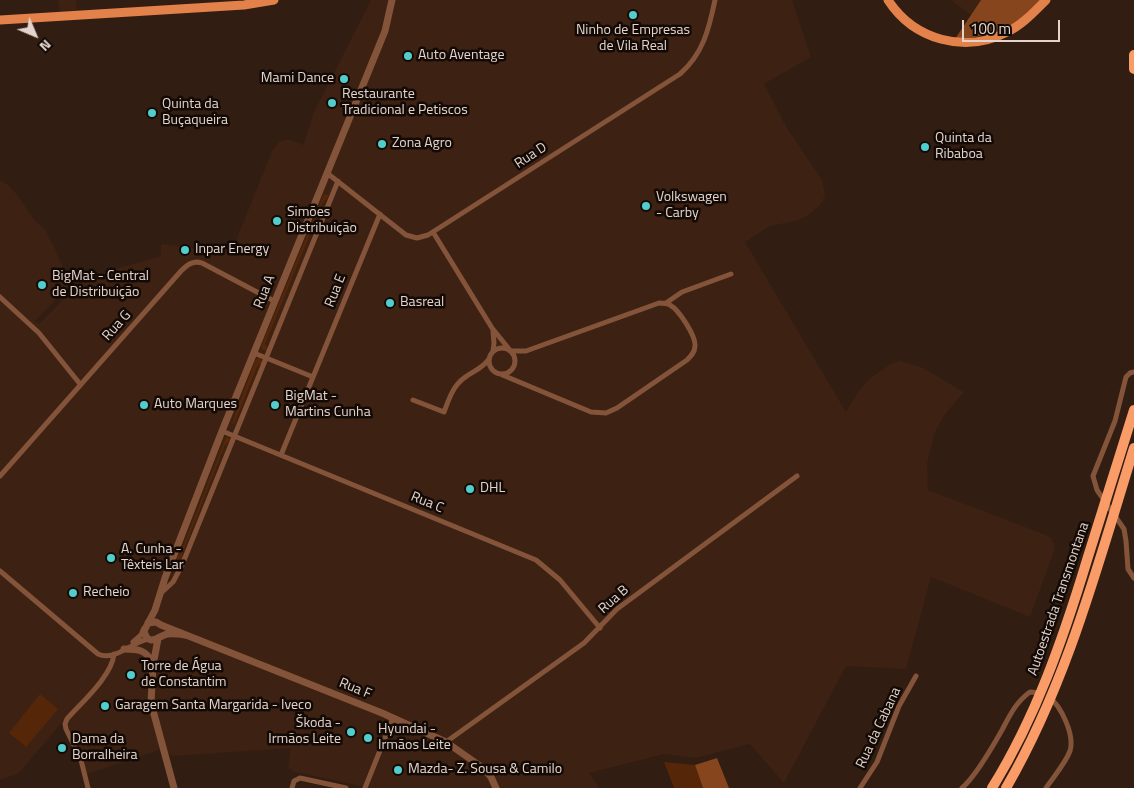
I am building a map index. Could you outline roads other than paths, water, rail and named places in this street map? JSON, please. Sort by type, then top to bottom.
[{"type":"highway","points":[[1134,55],[1134,69]]},
{"type":"highway","name":"Autoestrada Transmontana","points":[[992,788],[1031,716],[1048,676],[1067,624],[1134,410]]},
{"type":"highway","name":"Autoestrada Transmontana","points":[[1006,788],[1041,721],[1074,637],[1134,448]]},
{"type":"main road","points":[[0,20],[244,5],[274,0]]},
{"type":"main road","points":[[888,0],[899,14],[916,29],[935,38],[961,43],[983,41],[1008,32],[1019,25],[1046,0]]},
{"type":"street","name":"Rua A","points":[[146,626],[152,617],[222,431],[274,301],[387,26],[392,0]]},
{"type":"street","name":"Rua D","points":[[327,173],[406,235],[413,238],[433,232],[680,74],[693,61],[702,47],[709,30],[716,0]]},
{"type":"street","points":[[174,788],[152,710],[153,665],[163,630],[160,624],[160,594],[173,582],[182,565],[338,181]]},
{"type":"street","name":"Rua E","points":[[281,455],[380,214]]},
{"type":"street","points":[[433,232],[492,328],[510,350],[516,361]]},
{"type":"street","name":"Rua G","points":[[0,476],[181,271],[190,264],[202,263],[274,301]]},
{"type":"street","points":[[666,304],[682,292],[731,274]]},
{"type":"street","points":[[0,297],[39,333],[80,384]]},
{"type":"street","points":[[477,370],[493,371],[594,413],[603,414],[611,411],[684,362],[694,352],[695,344],[692,334],[675,308],[659,303],[526,351],[510,350],[501,347],[493,351]]},
{"type":"street","points":[[413,400],[444,412],[457,384],[489,359],[494,343],[492,328]]},
{"type":"street","points":[[518,382],[514,368],[516,361],[526,351]]},
{"type":"street","points":[[254,353],[314,377]]},
{"type":"street","points":[[489,359],[493,371]]},
{"type":"street","points":[[500,374],[508,373],[514,368]]},
{"type":"street","points":[[1134,372],[1126,377],[1115,421],[1093,476],[1097,490],[1124,529],[1128,569],[1130,575],[1134,578]]},
{"type":"street","name":"Rua C","points":[[222,431],[536,560],[560,580],[600,628]]},
{"type":"street","name":"Rua B","points":[[446,742],[584,643],[617,609],[797,476]]},
{"type":"street","points":[[0,571],[98,654],[106,657],[136,642],[174,634],[189,636]]},
{"type":"street","points":[[124,649],[138,638],[146,626],[153,621],[160,624]]},
{"type":"street","name":"Rua F","points":[[160,624],[392,718],[446,742],[483,768],[491,777],[496,788]]},
{"type":"street","points":[[146,626],[145,634],[149,639],[153,665]]},
{"type":"street","points":[[124,649],[142,651],[150,657],[153,665]]},
{"type":"street","points":[[88,788],[81,760],[65,724],[67,719],[106,673],[112,664],[114,654]]},
{"type":"street","name":"Rua da Cabana","points":[[860,788],[877,762],[900,704],[916,676]]},
{"type":"street","points":[[962,788],[971,778],[997,739],[1010,712],[1023,698],[1033,692],[1046,696],[1059,706],[1071,742],[1068,755],[1046,788]]},
{"type":"street","points":[[366,788],[392,718]]},
{"type":"street","points":[[292,788],[294,781],[300,778],[346,788]]},
{"type":"place","name":"Ninho de Empresas de Vila Real","points":[[633,15]]},
{"type":"place","name":"Auto Aventage","points":[[408,56]]},
{"type":"place","name":"Mami Dance","points":[[344,79]]},
{"type":"place","name":"Restaurante Tradicional e Petiscos","points":[[332,103]]},
{"type":"place","name":"Quinta da Buçaqueira","points":[[152,113]]},
{"type":"place","name":"Zona Agro","points":[[382,144]]},
{"type":"place","name":"Quinta da Ribaboa","points":[[925,147]]},
{"type":"place","name":"Volkswagen - Carby","points":[[646,206]]},
{"type":"place","name":"Simões Distribuição","points":[[277,221]]},
{"type":"place","name":"Inpar Energy","points":[[185,250]]},
{"type":"place","name":"BigMat - Central de Distribuição","points":[[42,285]]},
{"type":"place","name":"Basreal","points":[[390,303]]},
{"type":"place","name":"Auto Marques","points":[[144,405]]},
{"type":"place","name":"BigMat - Martins Cunha","points":[[275,405]]},
{"type":"place","name":"DHL","points":[[470,489]]},
{"type":"place","name":"A. Cunha - Têxteis Lar","points":[[111,558]]},
{"type":"place","name":"Recheio","points":[[73,593]]},
{"type":"place","name":"Torre de Água de Constantim","points":[[131,675]]},
{"type":"place","name":"Garagem Santa Margarida - Iveco","points":[[105,706]]},
{"type":"place","name":"Škoda - Irmãos Leite","points":[[351,732]]},
{"type":"place","name":"Hyundai - Irmãos Leite","points":[[368,738]]},
{"type":"place","name":"Dama da Borralheira","points":[[62,748]]},
{"type":"place","name":"Mazda- Z. Sousa & Camilo","points":[[398,770]]}]
